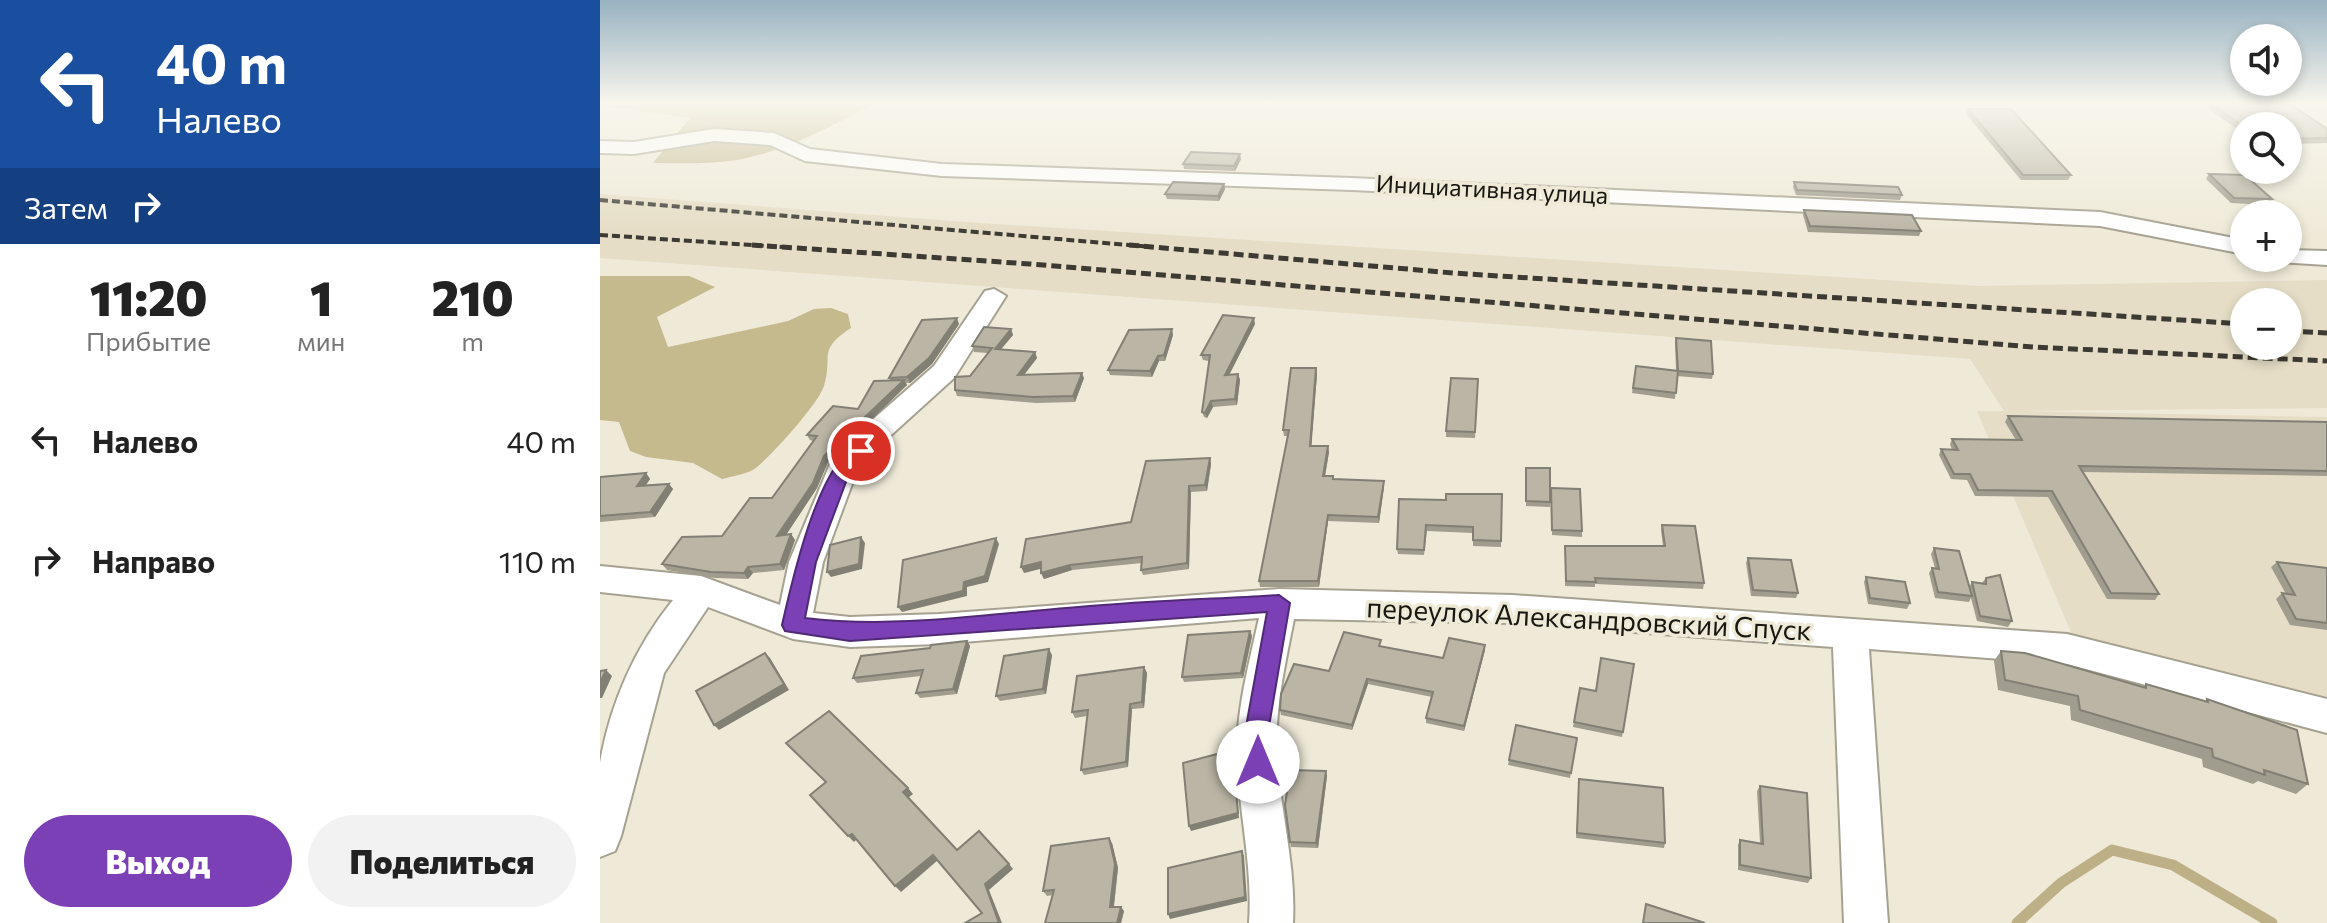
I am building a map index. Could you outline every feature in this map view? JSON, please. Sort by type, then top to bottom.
[{"type":"street","name":"Инициативная улица","points":[[602,147],[640,147]]},
{"type":"street","name":"Инициативная улица","points":[[790,147],[805,155],[942,170],[1352,184],[2100,219],[2230,244]]},
{"type":"street","points":[[2302,257],[2327,258]]},
{"type":"street","points":[[793,625],[806,562],[841,472],[880,429],[944,372],[994,296]]},
{"type":"street","name":"переулок Александровский Спуск","points":[[600,579],[701,590],[793,625],[850,632],[939,629],[1079,615],[1279,603],[1513,609],[2067,649],[2327,716]]},
{"type":"street","points":[[600,836],[646,670],[668,632],[701,590]]},
{"type":"street","points":[[1271,923],[1274,901],[1259,792],[1257,732],[1279,603]]},
{"type":"street","name":"переулок Александровский Спуск","points":[[1850,634],[1866,923]]},
{"type":"shaded area","points":[[666,147],[782,147],[723,162],[653,163]]},
{"type":"shaded area","points":[[600,194],[979,223],[1979,286],[2327,280],[2327,408],[2019,411],[2327,417],[2327,703],[2073,637],[1977,411],[2004,411],[1970,359],[600,258]]},
{"type":"shaded area","points":[[600,276],[689,276],[715,287],[657,317],[668,347],[788,321],[814,309],[831,308],[848,314],[851,328],[833,342],[828,354],[824,386],[794,428],[754,469],[722,479],[693,463],[646,457],[630,451],[619,422],[600,420]]},
{"type":"building","points":[[2000,147],[2046,147],[2071,175],[2023,175]]},
{"type":"building","points":[[1191,152],[1240,154],[1234,166],[1183,164]]},
{"type":"building","points":[[2209,174],[2230,175],[2230,184],[2255,184],[2272,199],[2234,198]]},
{"type":"building","points":[[1173,182],[1224,184],[1218,196],[1165,194]]},
{"type":"building","points":[[1794,182],[1898,187],[1902,195],[1797,190]]},
{"type":"building","points":[[1804,210],[1912,215],[1921,231],[1810,226]]},
{"type":"building","points":[[1223,315],[1254,318],[1225,375],[1238,374],[1235,399],[1211,401],[1205,413],[1202,412],[1210,355],[1201,355]]},
{"type":"building","points":[[957,318],[929,358],[907,377],[889,378],[922,320]]},
{"type":"building","points":[[984,327],[1011,329],[995,349],[1035,352],[1018,375],[1082,373],[1073,396],[1033,397],[955,390],[955,377],[970,376],[992,348],[972,346]]},
{"type":"building","points":[[1172,329],[1164,355],[1158,356],[1150,371],[1108,370],[1129,330]]},
{"type":"building","points":[[1676,338],[1711,341],[1713,374],[1678,371]]},
{"type":"building","points":[[1636,366],[1678,371],[1676,393],[1633,388]]},
{"type":"building","points":[[1291,368],[1316,368],[1310,446],[1328,446],[1323,476],[1384,481],[1378,517],[1328,515],[1318,581],[1259,581],[1289,430],[1283,430]]},
{"type":"building","points":[[1451,378],[1478,379],[1475,432],[1446,431]]},
{"type":"building","points":[[904,380],[824,456],[813,483],[777,536],[791,534],[780,564],[748,567],[744,573],[711,572],[662,564],[682,537],[722,536],[750,498],[772,498],[817,436],[807,435],[833,406],[858,409],[874,381]]},
{"type":"building","points":[[2008,416],[2327,422],[2327,471],[2079,466],[2159,594],[2111,593],[2052,491],[1978,490],[1970,474],[1954,474],[1941,449],[1958,450],[1952,439],[2022,440]]},
{"type":"building","points":[[1210,458],[1205,485],[1189,486],[1187,563],[1141,570],[1142,557],[1070,565],[1041,573],[1041,562],[1021,567],[1026,539],[1131,522],[1146,461]]},
{"type":"building","points":[[1526,468],[1550,468],[1550,502],[1526,501]]},
{"type":"building","points":[[646,473],[637,486],[669,484],[650,512],[600,516],[600,477]]},
{"type":"building","points":[[1551,488],[1580,489],[1582,531],[1552,530]]},
{"type":"building","points":[[1446,494],[1502,494],[1501,541],[1473,540],[1473,527],[1426,525],[1424,550],[1397,549],[1399,499],[1446,500]]},
{"type":"building","points":[[1662,525],[1695,526],[1704,583],[1595,578],[1596,582],[1566,581],[1565,546],[1665,546]]},
{"type":"building","points":[[861,537],[859,564],[827,572],[830,545]]},
{"type":"building","points":[[996,538],[985,576],[964,582],[963,591],[898,607],[903,560]]},
{"type":"building","points":[[1934,548],[1959,551],[1972,596],[1938,592],[1932,568],[1939,569]]},
{"type":"building","points":[[1748,558],[1791,560],[1798,593],[1753,590]]},
{"type":"building","points":[[2277,562],[2327,568],[2327,623],[2296,619],[2282,593],[2295,595]]},
{"type":"building","points":[[2000,575],[2012,621],[1980,616],[1972,582],[1986,584],[1986,578]]},
{"type":"building","points":[[1866,577],[1905,582],[1910,603],[1870,598]]},
{"type":"building","points":[[1250,631],[1241,673],[1182,677],[1188,635]]},
{"type":"building","points":[[1344,632],[1381,640],[1379,646],[1443,658],[1449,638],[1485,645],[1464,726],[1426,718],[1433,692],[1367,679],[1352,725],[1280,710],[1281,694],[1294,664],[1329,671]]},
{"type":"building","points":[[967,641],[953,689],[916,693],[923,670],[853,678],[861,656]]},
{"type":"building","points":[[1049,649],[1043,689],[996,696],[1004,656]]},
{"type":"building","points":[[2001,651],[2025,653],[2146,688],[2146,684],[2208,702],[2207,699],[2297,730],[2308,784],[2264,770],[2265,775],[2213,757],[2212,749],[2080,710],[2078,696],[2005,680]]},
{"type":"building","points":[[765,653],[784,684],[714,725],[696,691]]},
{"type":"building","points":[[1601,658],[1634,664],[1623,732],[1574,722],[1580,688],[1596,691]]},
{"type":"building","points":[[1144,667],[1142,702],[1130,704],[1126,762],[1081,770],[1088,710],[1072,712],[1077,676]]},
{"type":"building","points":[[829,711],[908,788],[903,792],[957,850],[979,831],[1009,864],[985,884],[999,923],[965,923],[982,913],[933,855],[895,886],[852,834],[848,836],[810,795],[826,782],[786,743]]},
{"type":"building","points":[[1516,725],[1577,738],[1571,773],[1509,760]]},
{"type":"building","points":[[1232,750],[1238,813],[1189,826],[1183,763]]},
{"type":"building","points":[[1290,770],[1326,771],[1316,843],[1290,842],[1285,805]]},
{"type":"building","points":[[1579,779],[1663,788],[1665,843],[1577,833]]},
{"type":"building","points":[[1760,786],[1807,793],[1811,878],[1740,865],[1740,840],[1763,844]]},
{"type":"building","points":[[1109,838],[1115,864],[1110,907],[1121,907],[1117,923],[1045,923],[1054,890],[1043,891],[1051,846]]},
{"type":"building","points":[[1242,851],[1245,897],[1168,914],[1168,868]]},
{"type":"building","points":[[1646,904],[1705,923],[1643,923]]},
{"type":"waterway","points":[[2017,923],[2061,883],[2112,850],[2173,865],[2272,923]]},
{"type":"railway","points":[[600,200],[1152,247]]},
{"type":"railway","points":[[600,235],[761,246]]},
{"type":"railway","points":[[752,245],[761,246]]},
{"type":"railway","points":[[1129,245],[1453,273],[2230,323]]},
{"type":"railway","points":[[761,246],[782,247]]},
{"type":"railway","points":[[761,246],[1030,264],[2033,347],[2327,361]]},
{"type":"railway","points":[[2302,332],[2327,333]]},
{"type":"route","points":[[861,451],[841,472],[806,562],[793,625],[850,632],[939,629],[1079,615],[1279,603],[1257,732],[1258,762]]}]
